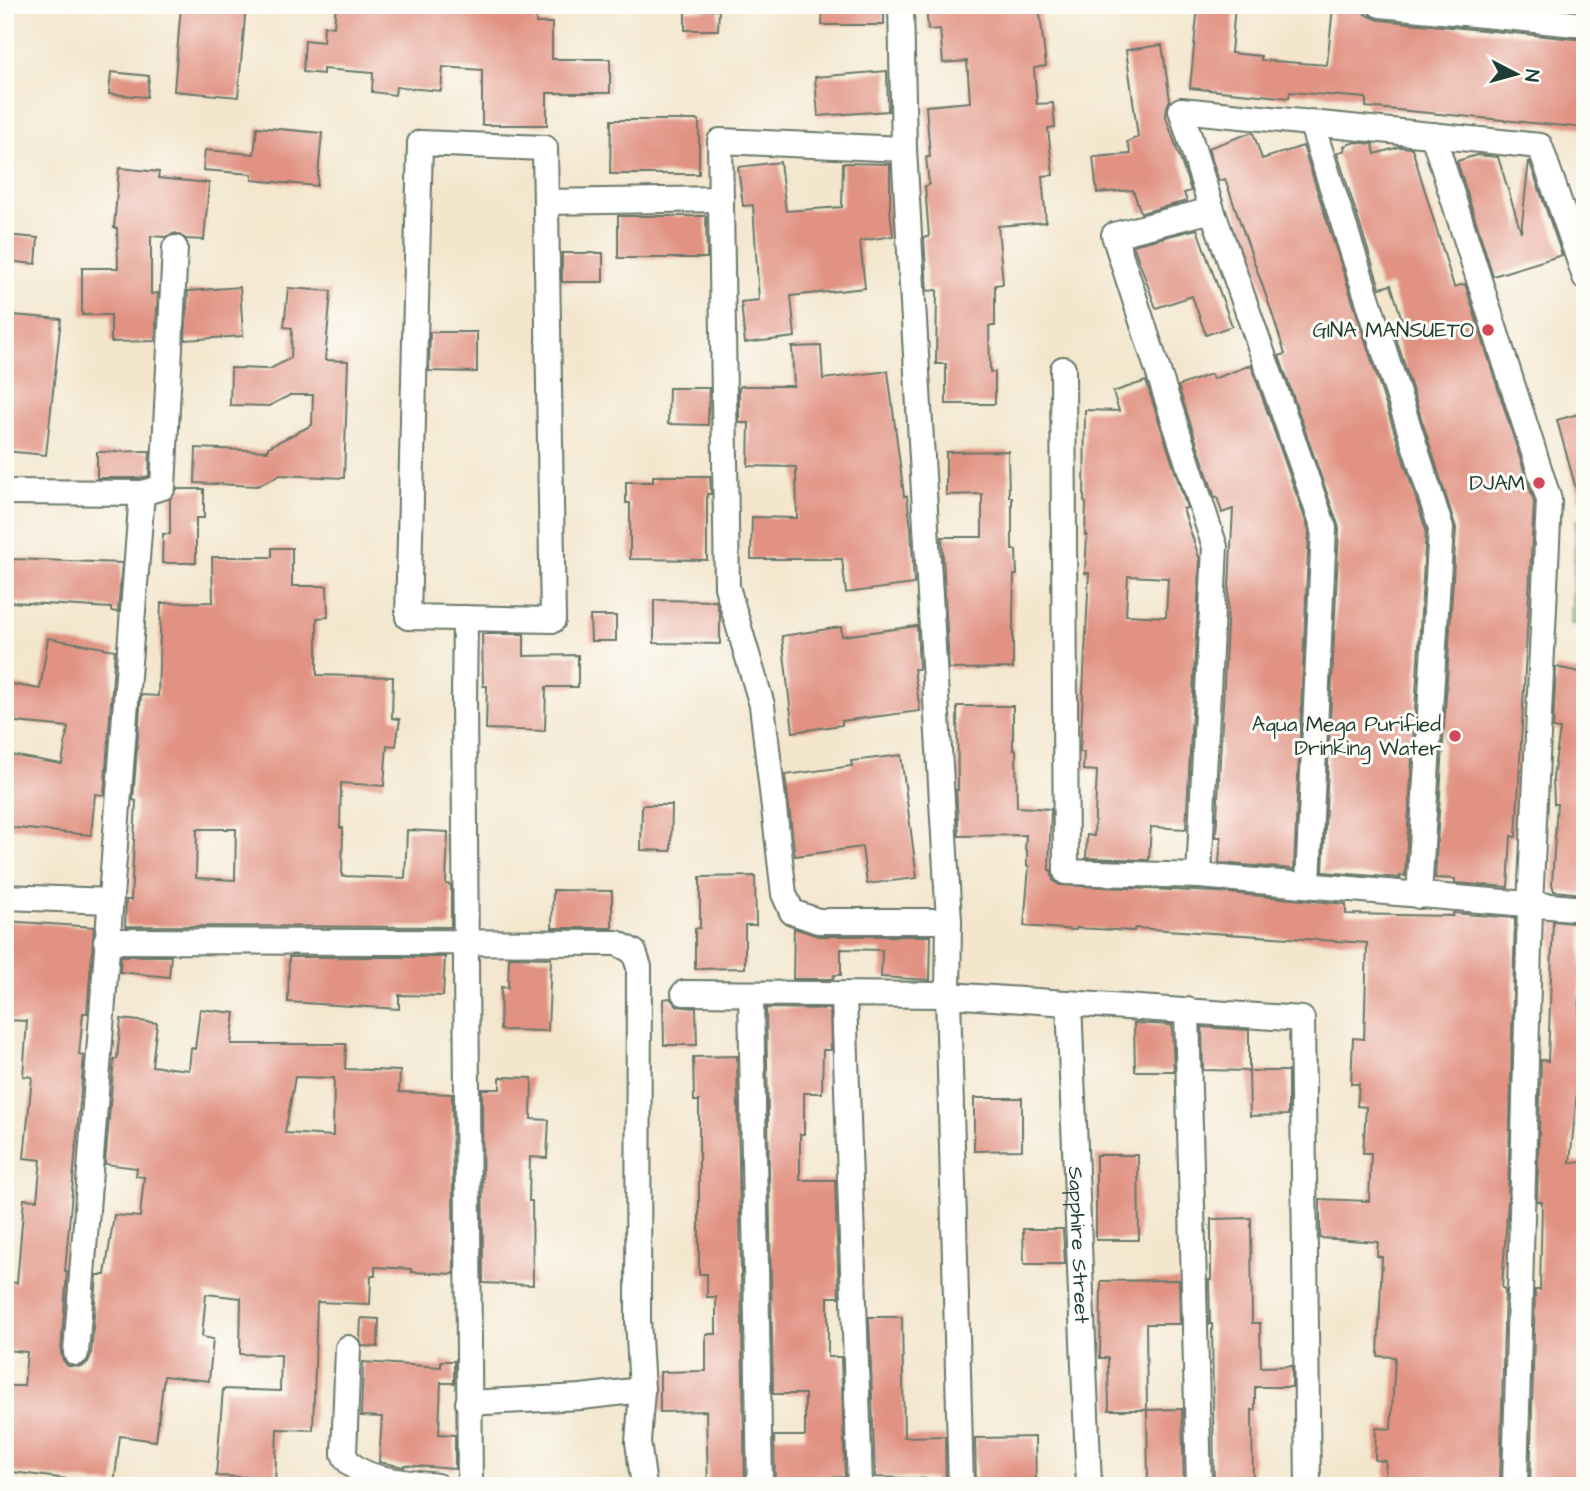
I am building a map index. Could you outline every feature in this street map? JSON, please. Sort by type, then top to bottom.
[{"type":"street","points":[[901,5],[904,149],[949,921],[947,995],[961,1486]]},
{"type":"street","points":[[1380,5],[1585,25]]},
{"type":"street","points":[[1308,884],[1324,528],[1212,210],[1181,110],[1540,146],[1585,277]]},
{"type":"street","points":[[1311,122],[1441,528],[1419,895]]},
{"type":"street","points":[[1433,135],[1549,500],[1530,906],[1515,1486]]},
{"type":"street","points":[[904,149],[720,141],[727,587],[762,705],[783,894],[792,912],[818,921],[949,921]]},
{"type":"street","points":[[420,143],[545,148],[546,202],[553,620],[408,617],[420,143]]},
{"type":"street","points":[[546,202],[721,200]]},
{"type":"street","points":[[1199,876],[1215,547],[1114,235],[1212,210]]},
{"type":"street","points":[[5,492],[142,493],[163,487],[175,248]]},
{"type":"street","points":[[1063,369],[1066,872],[1199,876],[1585,909]]},
{"type":"street","points":[[76,1353],[142,493]]},
{"type":"street","points":[[465,618],[470,1486]]},
{"type":"street","points":[[5,897],[110,901]]},
{"type":"street","points":[[106,941],[617,943],[634,952],[639,967],[639,1320],[642,1390],[638,1441],[644,1486]]},
{"type":"street","points":[[684,993],[947,995],[1302,1019],[1308,1486]]},
{"type":"street","points":[[751,995],[760,1486]]},
{"type":"street","points":[[844,996],[860,1486]]},
{"type":"street","name":"Sapphire Street","points":[[1069,1003],[1089,1486]]},
{"type":"street","points":[[1187,1010],[1199,1486]]},
{"type":"street","points":[[348,1348],[344,1454],[346,1461],[366,1475],[437,1486]]},
{"type":"street","points":[[468,1403],[581,1397],[642,1390]]},
{"type":"green space","points":[[1576,520],[1585,521],[1585,625],[1571,624]]},
{"type":"building","points":[[181,5],[246,5],[238,97],[174,91]]},
{"type":"building","points":[[336,5],[537,5],[536,23],[552,23],[552,59],[610,59],[610,93],[547,93],[547,125],[482,125],[482,70],[443,67],[441,91],[396,87],[395,95],[372,92],[373,73],[323,69],[323,74],[303,72],[305,40],[323,42],[324,26],[334,27]]},
{"type":"building","points":[[823,5],[884,5],[884,25],[822,25]]},
{"type":"building","points":[[926,5],[1039,5],[1046,66],[1034,68],[1037,104],[1053,103],[1055,127],[1048,128],[1053,175],[1042,176],[1046,222],[998,226],[1003,284],[995,285],[995,326],[989,326],[990,372],[995,372],[995,404],[946,404],[946,364],[936,364],[937,290],[927,291],[924,237],[929,237],[925,186],[929,185],[926,157],[930,157],[926,106],[970,102],[967,61],[943,63],[940,29],[928,30]]},
{"type":"building","points":[[1198,5],[1235,5],[1231,53],[1261,56],[1261,60],[1327,65],[1333,7],[1365,10],[1365,14],[1379,20],[1585,40],[1585,128],[1366,107],[1366,98],[1290,92],[1289,98],[1190,88]]},
{"type":"building","points":[[685,10],[719,10],[718,30],[685,30]]},
{"type":"building","points":[[1162,45],[1170,100],[1166,117],[1191,191],[1184,193],[1187,201],[1141,213],[1133,190],[1097,193],[1093,157],[1131,154],[1127,142],[1138,137],[1126,50]]},
{"type":"building","points":[[887,71],[888,111],[818,116],[815,77]]},
{"type":"building","points":[[111,72],[149,76],[147,97],[109,94]]},
{"type":"building","points":[[611,120],[699,120],[699,174],[610,174]]},
{"type":"building","points":[[257,127],[322,133],[317,186],[252,180],[252,174],[203,170],[205,150],[254,154]]},
{"type":"building","points":[[1253,132],[1262,159],[1303,146],[1426,530],[1405,876],[1400,878],[1323,872],[1339,528],[1279,356],[1285,354],[1271,310],[1225,179],[1219,181],[1208,148]]},
{"type":"building","points":[[1355,142],[1373,144],[1375,154],[1399,147],[1412,148],[1454,287],[1465,284],[1534,502],[1516,837],[1511,836],[1508,887],[1455,883],[1455,879],[1435,878],[1456,528],[1394,332],[1405,329],[1391,285],[1380,288],[1337,153],[1345,150],[1344,146]]},
{"type":"building","points":[[1477,155],[1498,157],[1521,232],[1529,160],[1562,255],[1493,276],[1457,161]]},
{"type":"building","points":[[780,162],[786,211],[842,207],[843,163],[890,164],[893,236],[860,241],[865,288],[791,296],[795,337],[745,343],[741,302],[759,300],[753,205],[743,206],[738,167]]},
{"type":"building","points":[[119,168],[159,172],[158,178],[209,183],[204,240],[186,239],[176,233],[165,237],[151,236],[151,294],[158,293],[155,341],[111,342],[111,315],[82,315],[82,268],[118,268],[117,228],[114,228]]},
{"type":"building","points":[[618,216],[706,216],[707,258],[618,258]]},
{"type":"building","points":[[1197,229],[1232,326],[1206,335],[1192,296],[1156,308],[1133,245]]},
{"type":"building","points":[[5,235],[38,238],[36,264],[5,261]]},
{"type":"building","points":[[562,253],[603,253],[603,282],[562,282]]},
{"type":"building","points":[[240,287],[243,336],[185,340],[188,291]]},
{"type":"building","points":[[288,288],[331,291],[325,360],[348,361],[344,478],[280,475],[257,486],[195,483],[196,448],[268,451],[268,447],[312,425],[313,395],[290,395],[269,406],[230,405],[231,368],[270,369],[291,358],[292,328],[284,327]]},
{"type":"building","points":[[13,315],[61,319],[46,455],[5,451],[5,393]]},
{"type":"building","points":[[430,332],[477,332],[477,372],[429,371]]},
{"type":"building","points":[[821,346],[823,379],[888,371],[904,496],[907,496],[911,528],[914,584],[846,593],[842,559],[751,559],[752,517],[797,518],[796,467],[748,466],[749,423],[739,423],[739,388],[794,386],[792,347]]},
{"type":"building","points":[[1251,365],[1309,530],[1294,869],[1219,863],[1221,837],[1216,837],[1233,509],[1222,513],[1217,497],[1215,498],[1178,386],[1211,374],[1213,379]]},
{"type":"building","points":[[1146,381],[1187,508],[1183,509],[1200,560],[1186,829],[1151,827],[1149,860],[1086,858],[1087,835],[1094,836],[1097,771],[1083,770],[1084,752],[1080,752],[1089,573],[1085,573],[1085,410],[1119,411],[1113,392]],"holes":[[[1128,576],[1168,578],[1166,617],[1126,615]]]},
{"type":"building","points":[[669,388],[709,388],[708,425],[668,424]]},
{"type":"building","points":[[1585,412],[1585,500],[1579,500],[1557,420]]},
{"type":"building","points":[[150,451],[149,476],[97,478],[97,452]]},
{"type":"building","points":[[1008,451],[1009,497],[1012,497],[1012,550],[1016,550],[1017,575],[1014,575],[1013,668],[949,669],[942,537],[982,537],[982,494],[946,495],[946,452]]},
{"type":"building","points":[[653,476],[710,476],[711,494],[707,494],[707,560],[630,559],[630,503],[626,503],[626,482],[653,482]]},
{"type":"building","points":[[177,489],[204,489],[204,518],[196,518],[196,563],[162,563],[163,534],[170,534],[170,499]]},
{"type":"building","points":[[272,548],[292,548],[292,586],[327,586],[328,617],[317,618],[317,675],[393,677],[392,718],[400,719],[396,746],[387,745],[384,786],[341,783],[342,876],[405,878],[407,830],[448,832],[446,884],[451,885],[451,927],[125,926],[126,900],[131,900],[136,801],[133,800],[141,695],[158,696],[161,603],[213,602],[212,557],[272,557]],"holes":[[[197,829],[236,829],[235,880],[196,878]]]},
{"type":"building","points":[[13,559],[122,563],[118,612],[111,611],[111,608],[11,602]]},
{"type":"building","points":[[654,600],[716,601],[720,616],[720,644],[654,643]]},
{"type":"building","points":[[590,616],[616,616],[616,641],[591,641]]},
{"type":"building","points":[[917,626],[919,669],[914,669],[920,711],[842,721],[842,725],[793,732],[782,636],[841,627],[842,636]]},
{"type":"building","points":[[482,634],[524,634],[524,656],[578,655],[578,687],[546,687],[545,731],[486,729],[487,686],[483,686]]},
{"type":"building","points":[[48,638],[115,650],[104,795],[95,794],[91,835],[5,827],[5,754],[62,764],[68,727],[5,721],[5,683],[40,689]]},
{"type":"building","points":[[1556,667],[1585,673],[1583,894],[1554,891],[1552,884],[1557,804],[1554,804],[1553,778],[1560,729],[1553,728]]},
{"type":"building","points":[[957,706],[1013,706],[1017,807],[1051,809],[1049,870],[1053,880],[1059,885],[1217,892],[1346,904],[1346,914],[1453,916],[1453,913],[1515,918],[1508,1200],[1502,1288],[1505,1289],[1500,1486],[1384,1486],[1386,1461],[1375,1460],[1376,1428],[1391,1429],[1395,1357],[1378,1356],[1382,1257],[1377,1256],[1378,1242],[1320,1238],[1320,1199],[1369,1201],[1371,1153],[1363,1153],[1366,1107],[1357,1106],[1359,1084],[1351,1084],[1353,1038],[1364,1039],[1367,943],[1135,928],[1134,931],[1076,930],[1024,926],[1029,866],[1025,850],[1026,835],[959,836],[956,790]]},
{"type":"building","points":[[901,755],[917,878],[867,884],[862,847],[795,856],[785,775],[852,766],[851,761]]},
{"type":"building","points":[[642,805],[672,805],[671,851],[641,850]]},
{"type":"building","points":[[755,876],[756,925],[745,925],[745,968],[695,969],[695,929],[700,928],[700,877]]},
{"type":"building","points":[[553,890],[612,891],[612,928],[552,928]]},
{"type":"building","points":[[5,921],[94,927],[87,1013],[83,1013],[79,1055],[84,1056],[65,1271],[61,1352],[68,1366],[82,1367],[91,1355],[97,1275],[105,1275],[114,1215],[140,1217],[144,1177],[136,1176],[137,1168],[105,1164],[114,1059],[117,1059],[121,1019],[157,1023],[152,1066],[189,1070],[191,1048],[195,1049],[200,1009],[235,1013],[231,1044],[346,1044],[345,1069],[400,1071],[399,1092],[452,1094],[454,1274],[375,1267],[375,1276],[371,1276],[370,1304],[317,1302],[313,1430],[277,1429],[275,1486],[247,1486],[247,1477],[216,1476],[223,1389],[280,1391],[281,1355],[240,1354],[241,1298],[206,1294],[202,1337],[213,1339],[209,1381],[164,1376],[156,1441],[120,1436],[114,1485],[5,1471],[5,1386],[24,1386],[27,1352],[5,1350],[5,1282],[17,1283],[24,1199],[37,1200],[41,1160],[24,1158],[32,1077],[23,1076],[27,1021],[5,1020]],"holes":[[[295,1077],[334,1078],[333,1136],[285,1133]]]},
{"type":"building","points":[[1553,921],[1582,924],[1577,1093],[1570,1162],[1585,1163],[1585,1486],[1530,1486],[1535,1290],[1540,1290],[1542,1202],[1537,1201],[1541,1060],[1548,1061]]},
{"type":"building","points":[[794,928],[818,936],[931,936],[930,980],[881,977],[882,950],[841,949],[841,975],[834,975],[833,979],[793,979]]},
{"type":"building","points":[[121,956],[171,956],[169,977],[120,972]]},
{"type":"building","points":[[289,957],[445,957],[443,996],[399,995],[399,1009],[288,1002]]},
{"type":"building","points":[[509,957],[551,958],[548,1031],[500,1030],[501,987],[508,988]]},
{"type":"building","points":[[670,998],[677,1006],[696,1008],[697,1045],[664,1045],[663,999]]},
{"type":"building","points":[[766,1008],[830,1009],[831,1050],[823,1050],[822,1093],[804,1093],[804,1134],[800,1134],[800,1180],[835,1180],[839,1297],[828,1297],[828,1357],[841,1357],[845,1477],[830,1478],[830,1486],[775,1486],[774,1436],[805,1436],[805,1394],[773,1394]]},
{"type":"building","points":[[1134,1023],[1172,1025],[1174,1071],[1135,1071]]},
{"type":"building","points":[[1202,1027],[1249,1030],[1249,1071],[1203,1070]]},
{"type":"building","points":[[737,1056],[745,1486],[708,1486],[706,1411],[660,1412],[660,1372],[706,1371],[706,1334],[716,1334],[716,1297],[707,1297],[707,1274],[699,1274],[699,1101],[694,1101],[693,1057]]},
{"type":"building","points":[[1249,1071],[1288,1071],[1288,1115],[1250,1116]]},
{"type":"building","points":[[500,1077],[532,1078],[531,1119],[549,1120],[547,1158],[530,1157],[533,1285],[483,1283],[482,1089],[500,1089]]},
{"type":"building","points":[[974,1098],[1022,1098],[1022,1150],[974,1151]]},
{"type":"building","points":[[1096,1155],[1138,1155],[1139,1240],[1096,1240]]},
{"type":"building","points":[[1251,1218],[1252,1323],[1260,1323],[1261,1367],[1292,1366],[1292,1387],[1255,1387],[1255,1410],[1252,1410],[1253,1486],[1214,1486],[1209,1280],[1211,1219]]},
{"type":"building","points":[[1023,1229],[1063,1229],[1065,1264],[1024,1264]]},
{"type":"building","points":[[1179,1280],[1180,1324],[1146,1324],[1147,1410],[1109,1410],[1108,1358],[1100,1358],[1101,1281]]},
{"type":"building","points":[[869,1317],[902,1317],[904,1437],[945,1436],[946,1486],[933,1486],[933,1479],[875,1477]]},
{"type":"building","points":[[361,1318],[379,1319],[378,1347],[362,1346]]},
{"type":"building","points":[[441,1361],[454,1361],[454,1383],[441,1381],[439,1434],[455,1435],[455,1469],[404,1467],[379,1462],[382,1417],[361,1416],[363,1362],[441,1367]]},
{"type":"building","points":[[1182,1409],[1184,1486],[1148,1486],[1147,1410]]},
{"type":"building","points":[[1035,1437],[1036,1485],[976,1486],[975,1438]]},
{"type":"place","name":"GINA MANSUETO","points":[[1488,330]]},
{"type":"place","name":"DJAM","points":[[1539,483]]},
{"type":"place","name":"Aqua Mega Purified Drinking Water","points":[[1455,736]]}]
